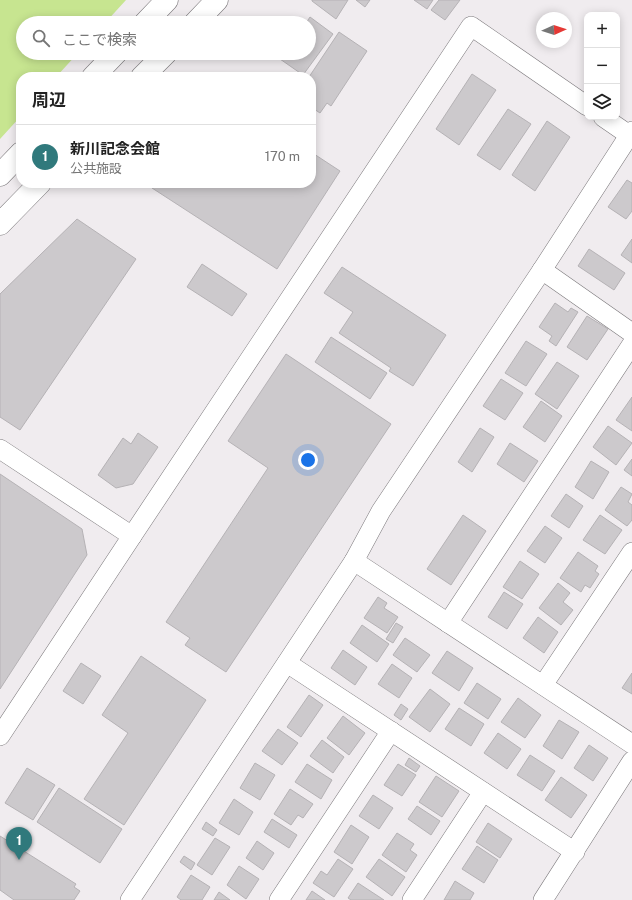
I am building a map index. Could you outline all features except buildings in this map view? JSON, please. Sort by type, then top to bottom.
[{"type":"main road","points":[[152,16],[167,0]]},
{"type":"main road","points":[[202,16],[217,2]]},
{"type":"main road","points":[[98,72],[109,60]]},
{"type":"main road","points":[[147,72],[159,60]]},
{"type":"main road","points":[[0,175],[16,158]]},
{"type":"main road","points":[[0,224],[35,188]]},
{"type":"street","points":[[0,736],[471,26],[584,104]]},
{"type":"street","points":[[130,900],[354,561],[381,511],[631,134],[608,120]]},
{"type":"street","points":[[542,270],[632,333]]},
{"type":"street","points":[[448,623],[632,344]]},
{"type":"street","points":[[0,449],[132,536]]},
{"type":"street","points":[[543,685],[632,552]]},
{"type":"street","points":[[354,561],[632,744]]},
{"type":"street","points":[[287,663],[575,852]]},
{"type":"street","points":[[279,900],[391,732]]},
{"type":"street","points":[[543,900],[632,761]]},
{"type":"street","points":[[412,900],[484,792]]},
{"type":"green space","points":[[0,0],[126,0],[111,16],[16,16],[16,60],[72,60],[61,72],[16,72],[16,121],[0,139]]},
{"type":"place","name":"新川記念会館","points":[[19,860]]}]
